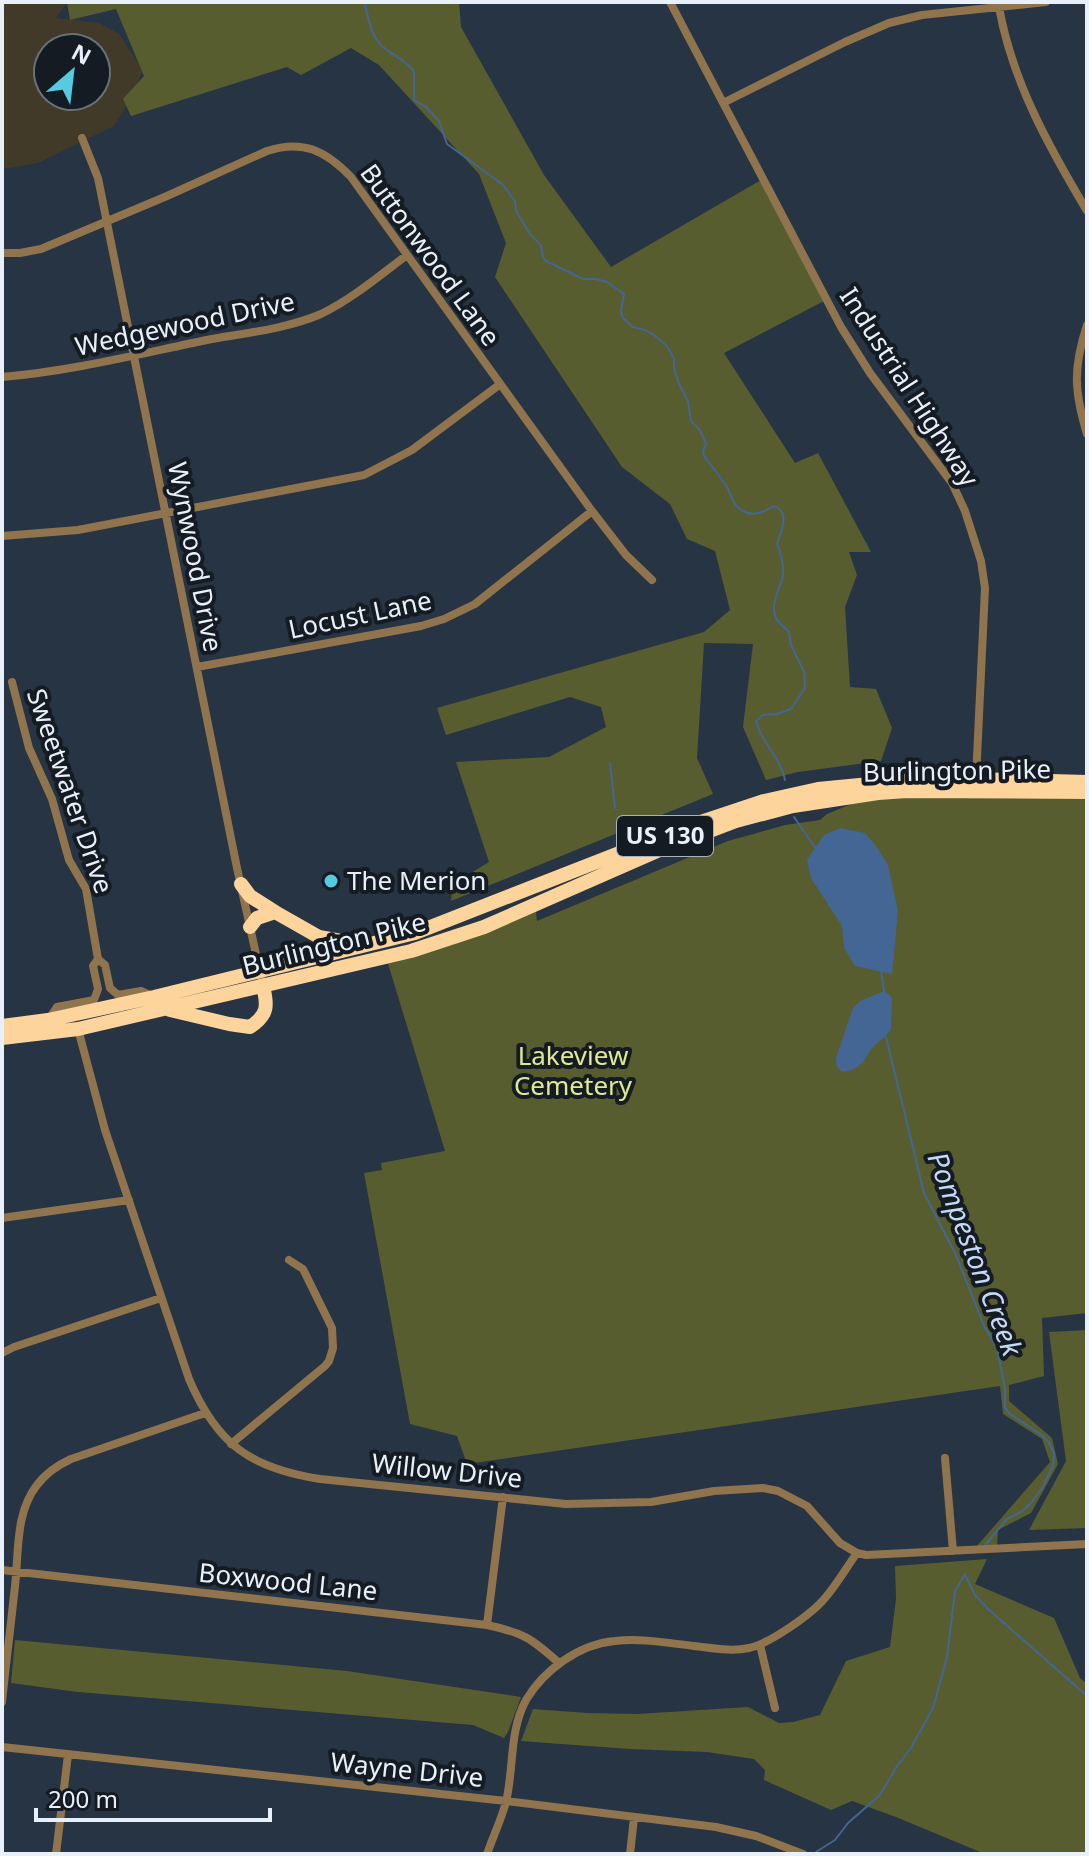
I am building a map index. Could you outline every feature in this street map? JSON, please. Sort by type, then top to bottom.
[{"type":"highway","name":"Burlington Pike","points":[[2,1038],[78,1029],[166,1009],[366,945],[415,933],[686,827],[764,801],[818,789],[887,782],[976,779],[1087,782]]},
{"type":"highway","name":"Burlington Pike","points":[[2,1026],[386,957],[448,940],[657,851],[736,821],[793,806],[907,791],[1087,792]]},
{"type":"highway","points":[[241,884],[250,896],[319,937],[366,945]]},
{"type":"highway","points":[[250,927],[257,918],[275,912]]},
{"type":"highway","points":[[166,1009],[250,1027],[260,1020],[266,1010],[261,979]]},
{"type":"street","name":"Industrial Highway","points":[[670,2],[841,327],[870,373],[952,483],[965,511],[981,561],[985,588],[976,779]]},
{"type":"street","points":[[723,103],[889,23],[911,17],[1046,2]]},
{"type":"street","points":[[999,7],[1008,49],[1023,89],[1087,211]]},
{"type":"street","name":"Wynwood Drive","points":[[82,138],[98,178],[261,979]]},
{"type":"street","name":"Buttonwood Lane","points":[[2,253],[41,249],[267,151],[300,145],[323,153],[351,177],[592,511],[626,555],[652,580]]},
{"type":"street","name":"Wedgewood Drive","points":[[2,377],[134,357],[288,325],[340,304],[407,255]]},
{"type":"street","points":[[1087,325],[1077,362],[1076,387],[1087,434]]},
{"type":"street","points":[[2,536],[78,530],[364,475],[412,450],[499,385]]},
{"type":"street","name":"Locust Lane","points":[[197,667],[421,626],[444,619],[475,604],[592,511]]},
{"type":"street","name":"Sweetwater Drive","points":[[12,682],[29,748],[52,799],[69,860],[86,889],[98,959],[105,965],[110,988],[118,995],[141,991],[154,997]]},
{"type":"street","name":"Sweetwater Drive","points":[[48,1020],[57,1007],[94,1000],[98,989],[93,966],[98,959]]},
{"type":"street","name":"Willow Drive","points":[[78,1029],[105,1130],[189,1379],[205,1413],[231,1444],[257,1462],[293,1475],[566,1504],[651,1502],[714,1491],[763,1488],[778,1491],[807,1506],[840,1543],[857,1553]]},
{"type":"street","points":[[2,1218],[129,1200]]},
{"type":"street","points":[[231,1444],[329,1361],[333,1348],[332,1328],[303,1269],[289,1260]]},
{"type":"street","points":[[2,1353],[161,1298]]},
{"type":"street","points":[[2,1702],[20,1529],[24,1510],[36,1486],[58,1465],[71,1459],[205,1413]]},
{"type":"street","points":[[945,1458],[953,1551]]},
{"type":"street","points":[[487,1625],[503,1497]]},
{"type":"street","points":[[487,1854],[506,1801],[516,1732],[526,1700],[559,1663],[584,1649],[616,1640],[729,1650],[760,1645],[824,1600],[857,1553],[1087,1544]]},
{"type":"street","name":"Boxwood Lane","points":[[2,1570],[487,1625],[526,1636],[559,1663]]},
{"type":"street","points":[[760,1645],[775,1708]]},
{"type":"street","name":"Wayne Drive","points":[[2,1747],[506,1801],[716,1827],[756,1836],[803,1854]]},
{"type":"street","points":[[56,1854],[68,1755]]},
{"type":"street","points":[[630,1854],[634,1818]]},
{"type":"shaded area","points":[[2,2],[67,2],[56,18],[99,23],[119,34],[143,70],[114,126],[38,163],[2,169]]},
{"type":"green space","points":[[67,2],[459,2],[461,27],[544,175],[611,267],[761,180],[824,301],[724,353],[795,463],[818,453],[871,552],[849,552],[857,575],[845,607],[850,687],[876,689],[892,728],[881,761],[798,772],[766,780],[743,727],[753,644],[704,643],[697,758],[713,794],[451,901],[453,884],[489,862],[456,762],[549,757],[606,727],[601,707],[570,697],[446,735],[437,708],[704,632],[730,610],[715,551],[687,539],[670,504],[622,467],[495,277],[506,243],[479,174],[379,65],[351,48],[301,75],[287,67],[131,116],[123,99],[144,76],[116,9],[70,20]]},
{"type":"green space","name":"Lakeview Cemetery","points":[[1087,792],[1087,1313],[1042,1318],[1044,1376],[1009,1385],[1009,1401],[1052,1438],[1058,1464],[1031,1513],[998,1530],[997,1547],[976,1547],[1050,1462],[1042,1439],[1003,1414],[1000,1386],[467,1464],[457,1436],[410,1424],[364,1173],[382,1170],[381,1163],[445,1151],[386,957],[535,904],[537,921],[728,841],[785,825],[820,820],[827,814],[878,793]]},
{"type":"green space","points":[[1087,1330],[1087,1528],[1029,1530],[1066,1461],[1049,1332]]},
{"type":"green space","points":[[987,1559],[975,1584],[1054,1618],[1080,1678],[1087,1684],[1087,1854],[985,1854],[852,1801],[831,1810],[764,1780],[765,1770],[754,1759],[707,1752],[521,1741],[533,1709],[637,1714],[748,1707],[779,1723],[820,1715],[846,1661],[890,1647],[896,1599],[895,1566]]},
{"type":"green space","points":[[15,1640],[347,1671],[521,1697],[504,1738],[473,1725],[78,1692],[11,1683]]},
{"type":"water","points":[[840,828],[865,833],[888,865],[898,911],[892,974],[855,966],[844,948],[842,926],[811,878],[807,860],[824,835]]},
{"type":"water","points":[[884,991],[892,999],[891,1030],[860,1065],[842,1071],[836,1058],[853,1008],[860,1001]]},
{"type":"waterway","name":"Pompeston Creek","points":[[364,2],[378,42],[414,71],[414,100],[439,121],[447,144],[502,184],[515,201],[516,211],[530,234],[541,245],[546,261],[583,279],[607,282],[624,294],[623,318],[667,346],[688,401],[691,421],[706,443],[704,456],[727,487],[735,504],[749,513],[759,513],[774,506],[782,513],[783,522],[777,544],[783,575],[774,613],[789,632],[791,645],[804,672],[805,688],[791,709],[763,715],[756,721],[785,780]]},
{"type":"waterway","points":[[610,763],[615,808]]},
{"type":"waterway","name":"Pompeston Creek","points":[[794,817],[816,849]]},
{"type":"waterway","name":"Pompeston Creek","points":[[881,970],[884,992]]},
{"type":"waterway","name":"Pompeston Creek","points":[[886,1037],[924,1193],[956,1255],[985,1328],[997,1347],[1005,1389],[1005,1408],[1043,1436],[1054,1453],[1053,1466],[1031,1503],[1007,1519],[985,1545]]},
{"type":"waterway","name":"Pompeston Creek","points":[[816,1852],[835,1840],[848,1823],[880,1795],[933,1708],[947,1657],[955,1591],[965,1574]]},
{"type":"waterway","points":[[965,1575],[975,1595],[988,1609],[1087,1696]]},
{"type":"place","name":"The Merion","points":[[331,881]]}]
